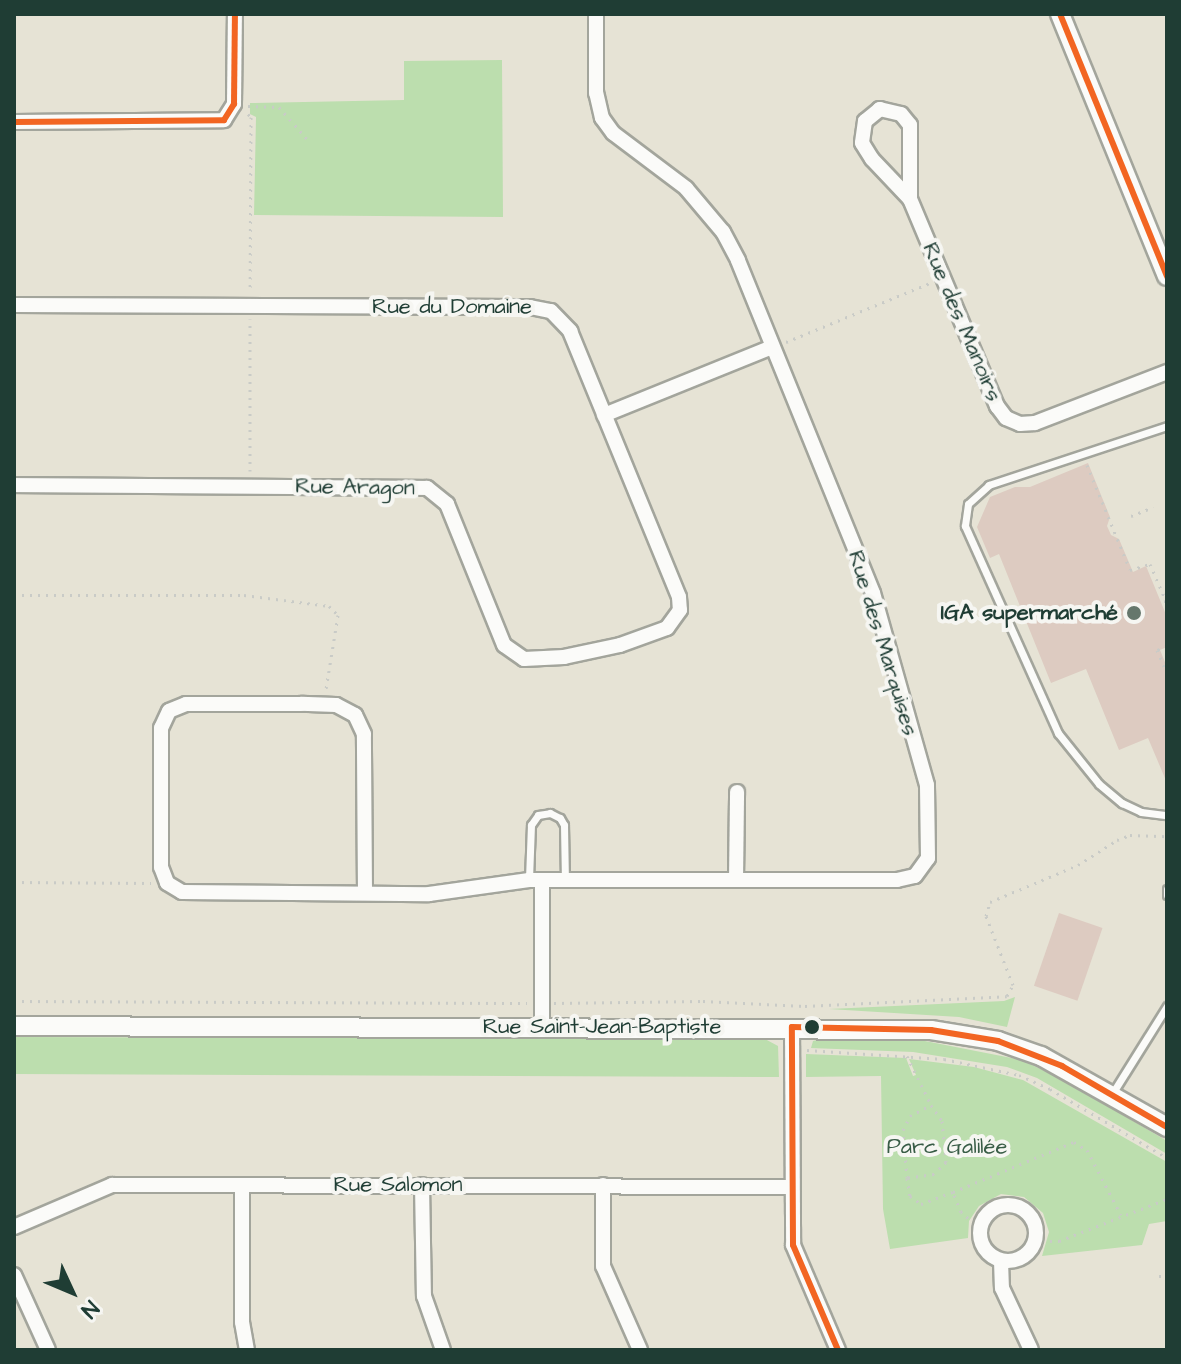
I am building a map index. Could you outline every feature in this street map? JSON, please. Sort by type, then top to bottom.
[{"type":"street","points":[[14,122],[217,122],[228,118],[234,104],[235,14]]},
{"type":"street","name":"Rue des Marquises","points":[[167,883],[186,892],[434,894],[536,880],[906,879],[922,870],[928,853],[927,785],[873,593],[779,344],[738,260],[712,217],[671,174],[613,133],[602,118],[596,93],[596,14]]},
{"type":"street","points":[[1060,14],[1167,276]]},
{"type":"street","name":"Rue des Manoirs","points":[[910,199],[910,125],[901,114],[880,109],[865,121],[862,143],[872,159],[910,199],[997,406],[1006,418],[1020,424],[1035,423],[1167,372]]},
{"type":"street","name":"Rue du Domaine","points":[[14,305],[540,307],[556,313],[568,326],[679,597],[677,619]]},
{"type":"street","points":[[604,415],[779,344]]},
{"type":"street","name":"Rue Aragon","points":[[14,485],[416,486],[436,492],[449,509],[504,645],[519,657],[564,657],[603,650],[667,628],[677,619]]},
{"type":"street","points":[[167,883],[161,867],[161,728],[165,714],[176,705],[186,704],[323,704],[351,712],[364,734],[365,893]]},
{"type":"street","points":[[736,880],[737,792]]},
{"type":"street","points":[[536,880],[542,1026]]},
{"type":"street","name":"Rue Saint-Jean-Baptiste","points":[[14,1026],[909,1029],[976,1036],[1041,1056],[1167,1127]]},
{"type":"street","points":[[792,1027],[791,1187],[795,1256],[838,1350]]},
{"type":"street","name":"Rue Salomon","points":[[14,1227],[107,1185],[791,1187]]},
{"type":"street","points":[[242,1185],[242,1322],[247,1350]]},
{"type":"street","points":[[422,1185],[424,1296],[443,1350]]},
{"type":"street","points":[[603,1185],[603,1266],[640,1350]]},
{"type":"street","points":[[1001,1261],[1002,1288],[1031,1350]]},
{"type":"street","points":[[14,1275],[48,1350]]},
{"type":"lane","points":[[1167,426],[989,485],[968,504],[965,526],[1058,733],[1099,784],[1122,803],[1141,812],[1167,815]]},
{"type":"lane","points":[[536,880],[531,825],[535,818],[546,813],[558,816],[564,825],[565,880]]},
{"type":"lane","points":[[1112,1094],[1167,1006]]},
{"type":"path","points":[[248,106],[279,107],[307,139]]},
{"type":"path","points":[[248,114],[251,117],[250,292]]},
{"type":"path","points":[[779,344],[930,283]]},
{"type":"path","points":[[250,319],[250,486]]},
{"type":"path","points":[[1085,462],[1130,570],[1150,564],[1165,603]]},
{"type":"path","points":[[1131,516],[1153,507]]},
{"type":"path","points":[[14,595],[244,595],[329,606],[337,611],[338,622],[323,704]]},
{"type":"path","points":[[1167,646],[1157,650],[1167,674]]},
{"type":"path","points":[[14,1001],[703,1001],[805,1006],[1007,996],[1013,991],[1013,983],[986,916],[990,902],[1078,865],[1130,835],[1167,836]]},
{"type":"path","points":[[14,882],[167,883]]},
{"type":"path","points":[[792,1049],[907,1056],[980,1065],[1030,1079],[1167,1158]]},
{"type":"path","points":[[907,1056],[942,1121],[946,1162],[934,1174],[907,1178]]},
{"type":"path","points":[[931,1105],[910,1116],[903,1130],[910,1196],[921,1204],[1078,1143],[1090,1155],[1121,1215]]},
{"type":"path","points":[[953,1192],[961,1212],[968,1218]]},
{"type":"path","points":[[1050,1241],[1059,1241],[1167,1199]]},
{"type":"path","points":[[1159,1276],[1167,1276]]},
{"type":"green space","points":[[502,60],[503,217],[254,215],[256,117],[250,114],[250,103],[404,100],[404,61]]},
{"type":"green space","points":[[1015,997],[1007,1027],[959,1017],[829,1009],[1004,1001]]},
{"type":"green space","points":[[14,1037],[765,1039],[778,1046],[779,1077],[14,1074]]},
{"type":"green space","points":[[813,1041],[925,1041],[1022,1060],[1067,1082],[1167,1141],[1167,1154],[1037,1078],[1007,1067],[913,1052],[811,1048]]},
{"type":"green space","name":"Parc Galilée","points":[[806,1054],[906,1058],[913,1076],[916,1075],[909,1059],[974,1067],[1023,1080],[1167,1162],[1167,1221],[1149,1224],[1142,1245],[1042,1256],[1049,1232],[1043,1213],[1024,1197],[1001,1194],[979,1206],[969,1221],[968,1238],[890,1249],[883,1209],[881,1076],[806,1077]]},
{"type":"building","points":[[1088,463],[1110,517],[1107,526],[1111,535],[1119,539],[1133,572],[1146,566],[1167,617],[1167,647],[1160,650],[1167,667],[1167,783],[1148,738],[1119,750],[1086,669],[1051,683],[999,554],[990,558],[977,527],[990,497],[1015,487],[1030,487]]},
{"type":"building","points":[[1059,913],[1102,928],[1077,1001],[1034,986]]},
{"type":"transit line","points":[[14,122],[224,120],[234,104],[235,14]]},
{"type":"transit line","points":[[1060,14],[1167,276]]},
{"type":"transit line","points":[[838,1350],[793,1245],[792,1027],[931,1030],[998,1041],[1062,1066],[1167,1127]]},
{"type":"place","name":"IGA supermarché","points":[[1134,613]]}]
